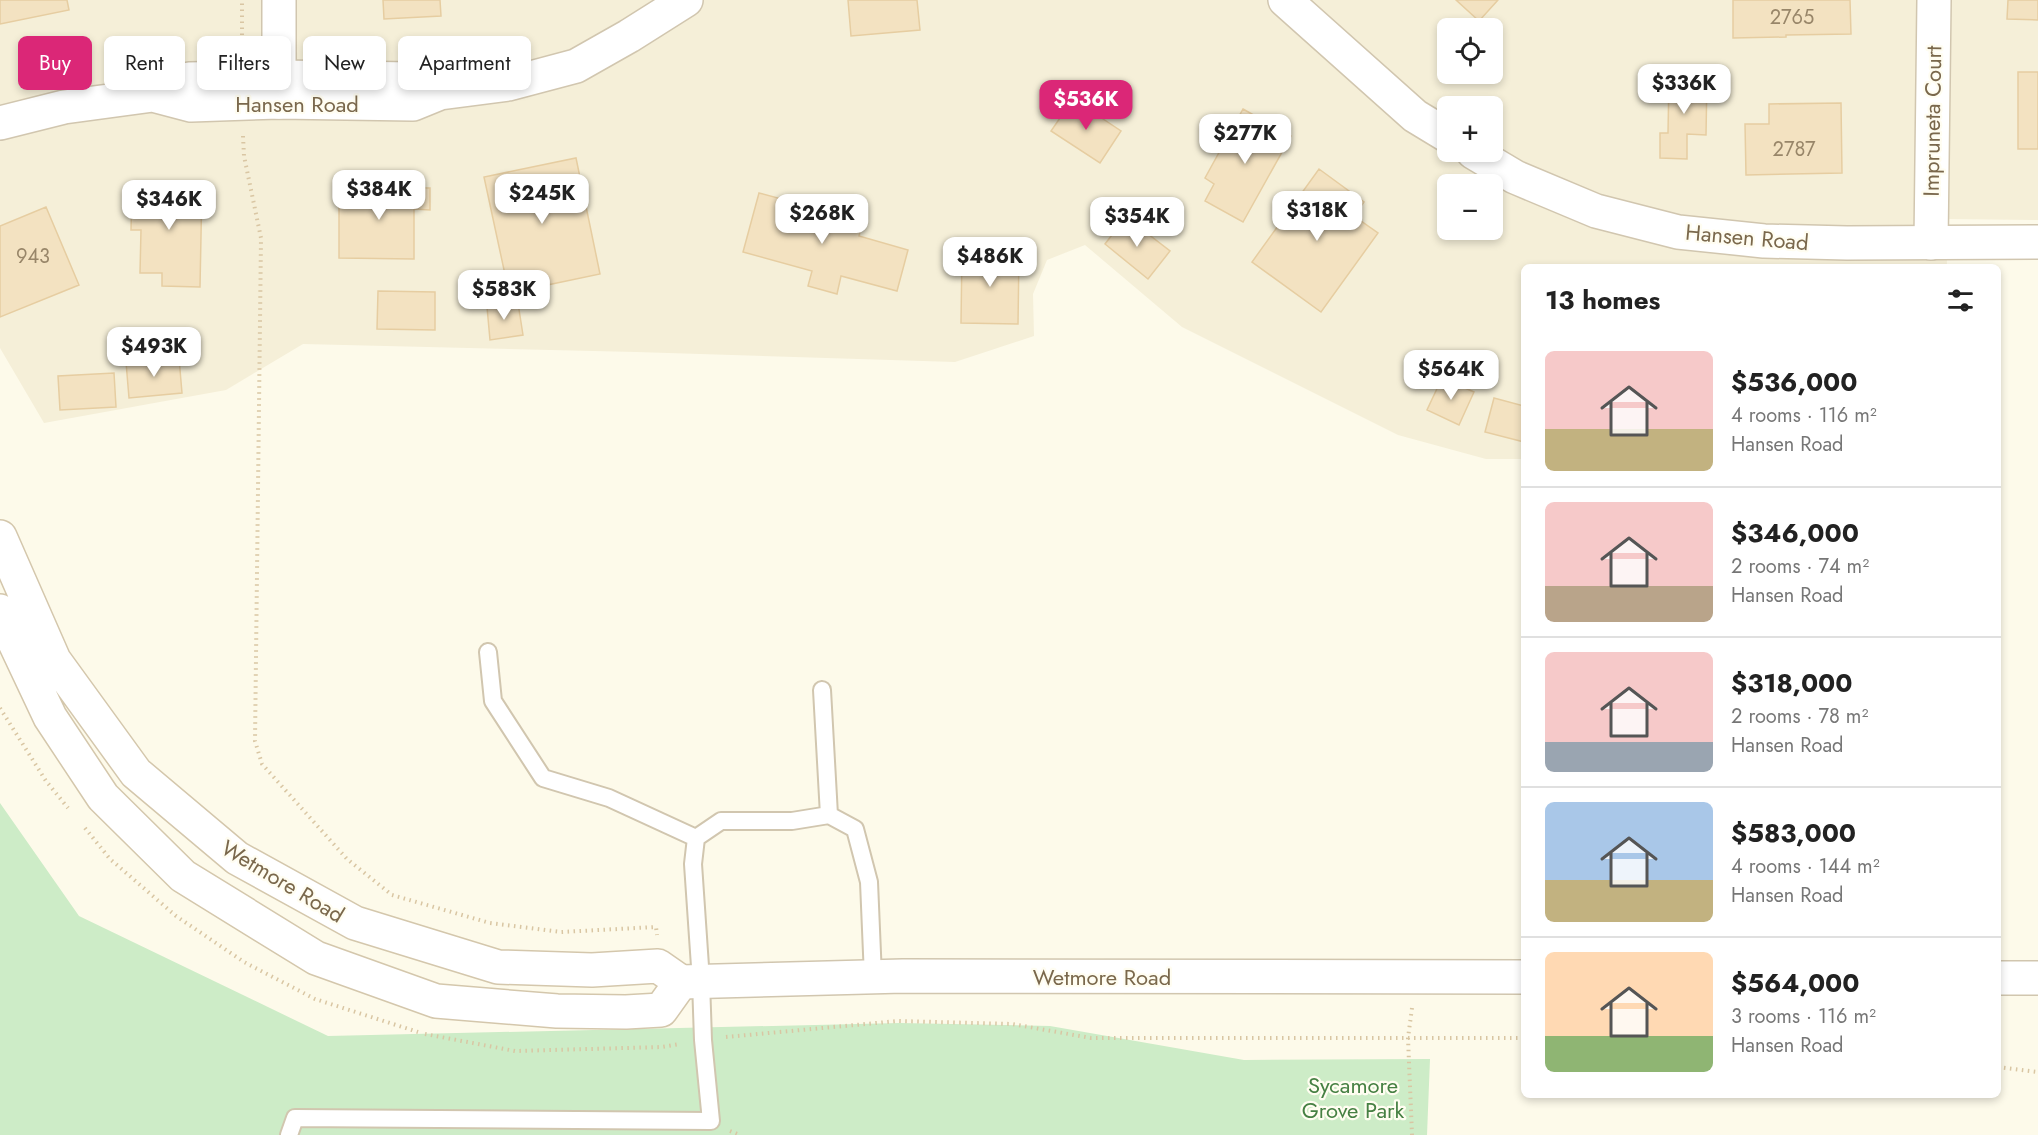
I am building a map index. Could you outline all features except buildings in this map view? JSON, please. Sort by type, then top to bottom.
[{"type":"street","points":[[279,0],[279,36]]},
{"type":"street","name":"Hansen Road","points":[[291,89],[412,78],[440,93],[508,84],[576,66],[686,0]]},
{"type":"street","points":[[1285,0],[1415,116],[1437,129]]},
{"type":"street","name":"Impruneta Court","points":[[1931,243],[1934,0]]},
{"type":"street","name":"Hansen Road","points":[[0,123],[64,107],[153,95],[189,79],[197,80]]},
{"type":"street","name":"Hansen Road","points":[[1490,162],[1515,177],[1596,211],[1678,232],[1764,241],[2038,242]]},
{"type":"street","name":"Wetmore Road","points":[[0,537],[54,660],[136,773],[237,858],[355,923],[498,967],[592,970],[658,966],[691,982],[873,977],[1521,978]]},
{"type":"street","points":[[0,610],[50,717],[103,797],[183,876],[316,958],[436,1000],[557,1011],[661,1010],[691,982]]},
{"type":"street","points":[[2001,978],[2038,978]]},
{"type":"lane","points":[[488,652],[493,701],[543,778],[609,798],[696,838]]},
{"type":"lane","points":[[822,690],[829,814]]},
{"type":"lane","points":[[289,1135],[295,1118],[711,1121],[703,1040],[691,982],[693,864],[696,838],[721,821],[792,821],[829,814],[855,829],[869,882],[873,977]]},
{"type":"path","points":[[242,0],[242,36]]},
{"type":"path","points":[[243,132],[244,156],[261,238],[255,741],[262,764],[347,860],[392,895],[490,923],[561,932],[656,927],[657,937]]},
{"type":"path","points":[[1412,1135],[1407,1038],[1416,977]]},
{"type":"path","points":[[2001,1067],[2038,1072]]},
{"type":"shaded area","points":[[0,0],[2038,0],[2038,220],[1946,219],[1947,264],[1521,264],[1521,459],[1486,459],[1398,435],[1182,327],[1085,245],[1047,260],[1033,294],[1034,336],[955,362],[303,344],[226,390],[44,423],[0,348]]},
{"type":"green space","name":"Sycamore Grove Park","points":[[0,803],[79,916],[328,1036],[900,1023],[1050,1026],[1244,1060],[1430,1059],[1427,1135],[0,1135]]}]
